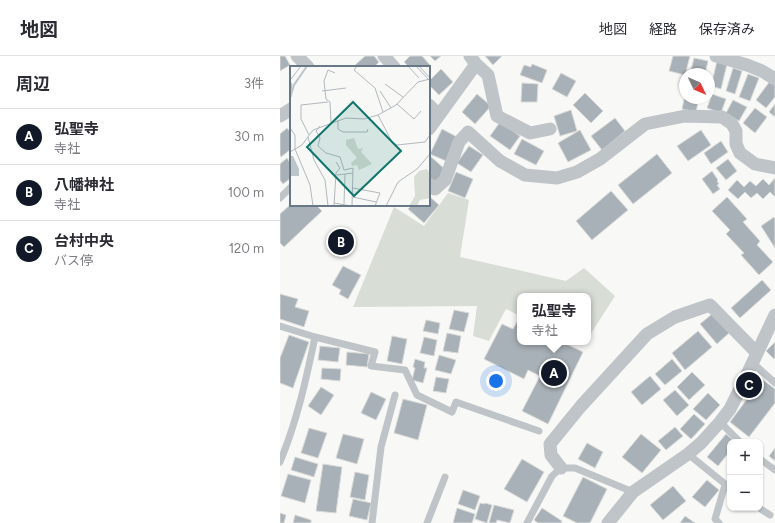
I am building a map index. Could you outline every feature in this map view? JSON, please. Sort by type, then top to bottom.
[{"type":"street","points":[[297,56],[307,66]]},
{"type":"street","points":[[384,56],[393,66]]},
{"type":"street","points":[[716,56],[747,65],[762,71],[775,79]]},
{"type":"street","points":[[430,128],[473,60],[488,75],[497,116],[530,133],[550,129]]},
{"type":"street","points":[[430,106],[439,115]]},
{"type":"street","points":[[280,116],[290,109]]},
{"type":"street","points":[[430,185],[435,189],[445,180],[459,142],[468,132],[500,161],[525,175],[557,178],[577,172],[600,159],[645,124],[685,116],[722,117],[732,124],[736,131],[736,144],[740,153],[755,164],[775,168]]},
{"type":"street","points":[[560,468],[551,455],[550,444],[581,406],[647,334],[676,317],[710,305],[755,358]]},
{"type":"street","points":[[608,523],[633,492],[688,454],[701,443],[720,422],[730,409],[775,315]]},
{"type":"lane","points":[[280,198],[290,188]]},
{"type":"lane","points":[[280,326],[315,337],[375,352],[371,366],[405,370],[417,396],[452,412],[456,402],[539,431]]},
{"type":"lane","points":[[280,462],[294,425],[315,337]]},
{"type":"lane","points":[[755,358],[775,383]]},
{"type":"lane","points":[[372,523],[381,447],[395,394]]},
{"type":"lane","points":[[720,422],[737,439]]},
{"type":"lane","points":[[688,454],[727,486],[715,519],[719,523]]},
{"type":"lane","points":[[763,461],[775,470]]},
{"type":"lane","points":[[527,523],[552,476],[560,468],[575,468],[633,492]]},
{"type":"lane","points":[[427,523],[445,477]]},
{"type":"lane","points":[[763,510],[770,515]]},
{"type":"shaded area","points":[[448,193],[469,200],[460,257],[566,281],[584,268],[615,296],[591,333],[591,293],[517,293],[517,314],[506,309],[489,341],[473,336],[477,306],[353,307],[394,207],[424,226]]},
{"type":"building","points":[[280,56],[285,56],[290,65],[280,71]]},
{"type":"building","points":[[365,56],[374,56],[379,62],[375,66],[354,66]]},
{"type":"building","points":[[410,56],[422,56],[430,65],[408,66],[404,62]]},
{"type":"building","points":[[430,56],[441,56],[435,61]]},
{"type":"building","points":[[485,56],[502,56],[493,65]]},
{"type":"building","points":[[673,56],[690,56],[687,68],[679,68],[679,74],[669,71]]},
{"type":"building","points":[[694,58],[708,61],[706,68],[692,68]]},
{"type":"building","points":[[717,61],[727,64],[721,89],[715,87],[715,69]]},
{"type":"building","points":[[532,64],[547,70],[542,83],[520,75],[524,65],[531,67]]},
{"type":"building","points":[[733,68],[742,71],[735,94],[726,91]]},
{"type":"building","points":[[441,69],[453,82],[439,95],[430,86],[430,80]]},
{"type":"building","points":[[561,73],[576,81],[567,97],[552,89]]},
{"type":"building","points":[[748,74],[759,78],[750,101],[739,97]]},
{"type":"building","points":[[770,81],[775,85],[775,97],[766,108],[756,100]]},
{"type":"building","points":[[522,83],[538,84],[537,102],[521,102]]},
{"type":"building","points":[[585,93],[603,111],[591,123],[573,105]]},
{"type":"building","points":[[477,94],[491,106],[475,124],[462,112]]},
{"type":"building","points":[[715,95],[726,99],[721,113],[707,108],[708,104],[715,104]]},
{"type":"building","points":[[733,100],[747,107],[739,121],[726,113]]},
{"type":"building","points":[[683,104],[698,104],[696,112],[682,109]]},
{"type":"building","points":[[775,104],[775,117],[769,112]]},
{"type":"building","points":[[755,108],[767,117],[755,133],[743,123]]},
{"type":"building","points":[[571,110],[577,131],[560,136],[554,116]]},
{"type":"building","points":[[615,118],[625,131],[602,150],[591,136]]},
{"type":"building","points":[[500,122],[520,136],[510,150],[490,136]]},
{"type":"building","points":[[287,128],[290,132],[290,150],[281,157],[280,155],[280,134]]},
{"type":"building","points":[[442,129],[457,137],[446,161],[430,154]]},
{"type":"building","points":[[580,130],[591,150],[568,162],[558,143]]},
{"type":"building","points":[[701,130],[711,145],[688,161],[677,146]]},
{"type":"building","points":[[522,139],[544,151],[536,165],[514,154]]},
{"type":"building","points":[[721,141],[728,152],[711,164],[704,153]]},
{"type":"building","points":[[469,146],[483,155],[471,172],[457,163]]},
{"type":"building","points":[[657,154],[672,173],[633,204],[618,185]]},
{"type":"building","points":[[430,156],[447,171],[435,183],[430,179]]},
{"type":"building","points":[[287,158],[290,162],[290,179],[283,184],[280,180],[280,164]]},
{"type":"building","points":[[728,159],[737,171],[726,180],[716,168]]},
{"type":"building","points":[[712,171],[718,180],[717,181],[719,184],[717,185],[720,189],[713,194],[702,179]]},
{"type":"building","points":[[456,172],[473,179],[465,198],[448,191]]},
{"type":"building","points":[[775,178],[775,197],[770,192],[763,199],[757,193],[751,198],[745,192],[738,199],[728,190],[737,180],[744,187],[750,181],[756,186],[763,179],[769,185]]},
{"type":"building","points":[[611,191],[628,210],[592,240],[576,221]]},
{"type":"building","points":[[430,197],[439,205],[424,223],[408,209],[411,206],[430,206]]},
{"type":"building","points":[[727,197],[747,219],[743,222],[760,241],[757,245],[773,262],[759,275],[741,255],[744,253],[726,234],[730,230],[712,211]]},
{"type":"building","points":[[290,205],[317,206],[322,211],[284,247],[280,243],[280,214]]},
{"type":"building","points":[[774,217],[775,219],[775,248],[761,226]]},
{"type":"building","points":[[333,231],[353,235],[349,253],[328,250]]},
{"type":"building","points":[[343,266],[361,275],[348,299],[339,294],[341,290],[332,285]]},
{"type":"building","points":[[762,280],[771,290],[740,318],[731,308]]},
{"type":"building","points":[[280,294],[298,299],[295,307],[309,311],[304,327],[280,319]]},
{"type":"building","points":[[454,310],[469,313],[464,332],[449,329]]},
{"type":"building","points":[[712,314],[729,333],[717,344],[700,324]]},
{"type":"building","points":[[426,320],[440,323],[438,334],[423,331]]},
{"type":"building","points":[[517,322],[517,345],[568,345],[583,352],[548,424],[522,411],[540,376],[528,370],[524,379],[484,359],[502,324],[513,329]]},
{"type":"building","points":[[698,331],[712,347],[685,370],[672,353]]},
{"type":"building","points":[[447,333],[461,336],[458,353],[443,351]]},
{"type":"building","points":[[289,335],[309,342],[293,388],[280,383],[280,358]]},
{"type":"building","points":[[392,336],[407,339],[402,364],[387,361]]},
{"type":"building","points":[[424,337],[437,340],[434,356],[420,353]]},
{"type":"building","points":[[775,342],[775,358],[774,359],[766,351]]},
{"type":"building","points":[[320,346],[340,348],[338,362],[318,360]]},
{"type":"building","points":[[347,352],[369,354],[367,367],[346,365]]},
{"type":"building","points":[[439,355],[456,360],[451,374],[435,370]]},
{"type":"building","points":[[415,359],[425,362],[424,368],[427,368],[423,383],[412,380],[415,368],[413,367]]},
{"type":"building","points":[[672,359],[682,371],[665,385],[655,374]]},
{"type":"building","points":[[322,368],[341,369],[340,381],[321,379]]},
{"type":"building","points":[[692,372],[705,385],[689,400],[677,387]]},
{"type":"building","points":[[650,376],[661,389],[642,405],[631,392]]},
{"type":"building","points":[[436,377],[449,379],[446,393],[433,391]]},
{"type":"building","points":[[762,379],[775,389],[775,403],[749,437],[730,422]]},
{"type":"building","points":[[321,387],[334,395],[321,415],[308,406]]},
{"type":"building","points":[[675,390],[689,405],[677,416],[663,400]]},
{"type":"building","points":[[371,392],[386,399],[376,420],[361,413]]},
{"type":"building","points":[[708,393],[720,405],[706,420],[693,409]]},
{"type":"building","points":[[403,399],[427,405],[418,440],[394,433]]},
{"type":"building","points":[[694,414],[705,424],[691,439],[680,429]]},
{"type":"building","points":[[675,427],[683,436],[666,450],[658,441]]},
{"type":"building","points":[[309,428],[327,433],[318,458],[301,453]]},
{"type":"building","points":[[343,434],[364,439],[357,464],[336,458]]},
{"type":"building","points":[[641,434],[661,450],[642,473],[622,457]]},
{"type":"building","points":[[726,434],[732,439],[727,439],[727,455],[718,466],[707,457]]},
{"type":"building","points":[[587,443],[603,452],[595,468],[578,459]]},
{"type":"building","points":[[775,448],[775,461],[769,456]]},
{"type":"building","points":[[295,457],[318,464],[314,477],[291,470]]},
{"type":"building","points":[[522,459],[544,472],[527,502],[504,489]]},
{"type":"building","points":[[323,464],[342,467],[336,513],[316,511]]},
{"type":"building","points":[[355,472],[369,475],[365,500],[350,497]]},
{"type":"building","points":[[288,474],[311,480],[305,503],[281,496]]},
{"type":"building","points":[[583,477],[607,489],[590,523],[577,523],[563,516]]},
{"type":"building","points":[[707,480],[719,490],[705,507],[692,497]]},
{"type":"building","points":[[673,486],[686,501],[663,520],[650,505]]},
{"type":"building","points":[[463,490],[480,496],[475,510],[458,504]]},
{"type":"building","points":[[353,499],[371,503],[367,520],[349,516]]},
{"type":"building","points":[[480,503],[492,505],[487,523],[475,519]]},
{"type":"building","points":[[494,505],[514,510],[510,523],[497,520],[496,523],[489,523]]},
{"type":"building","points":[[457,508],[475,514],[472,523],[453,523]]},
{"type":"building","points":[[542,508],[562,521],[561,523],[538,523],[534,520]]},
{"type":"building","points":[[280,513],[286,515],[284,523],[280,523]]},
{"type":"building","points":[[295,515],[311,520],[311,523],[293,523]]},
{"type":"building","points":[[685,516],[695,523],[680,523]]},
{"type":"place","name":"八幡神社","points":[[341,242]]},
{"type":"place","name":"弘聖寺","points":[[554,373]]},
{"type":"place","name":"台村中央","points":[[749,385]]}]
